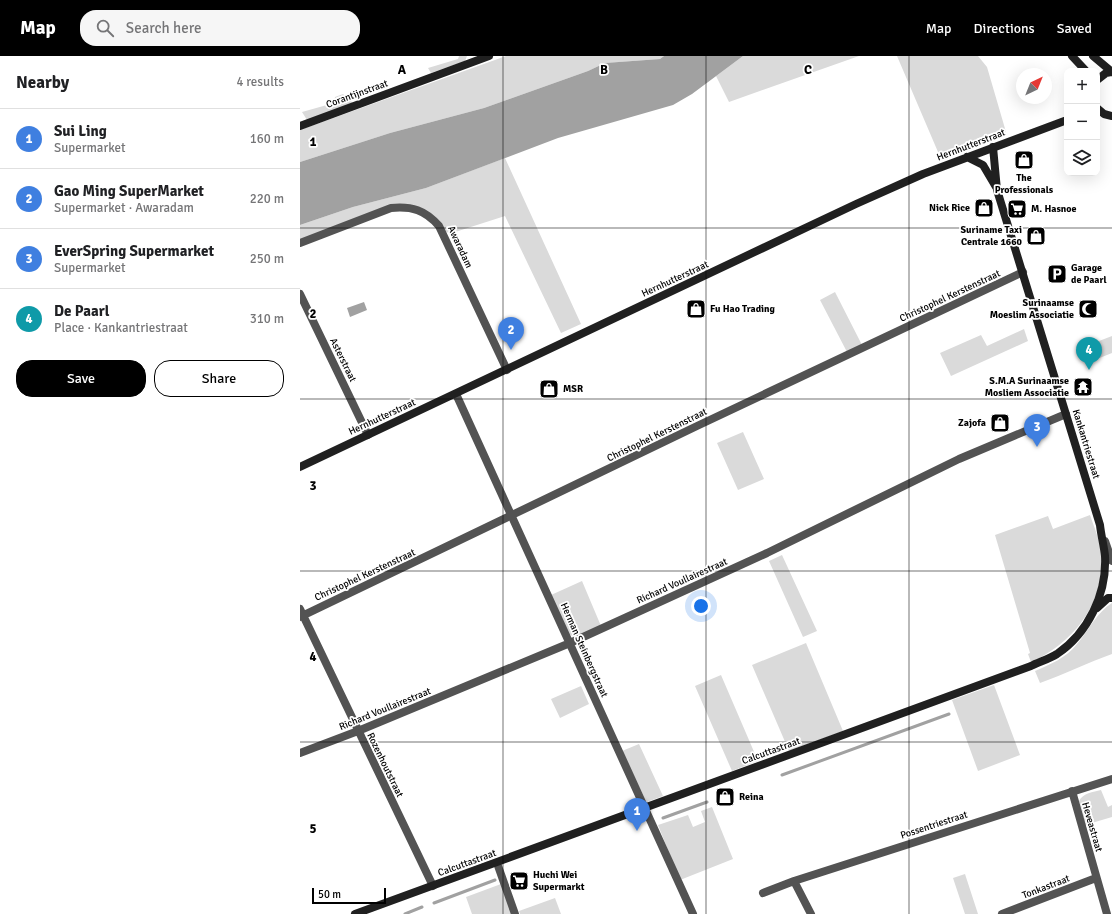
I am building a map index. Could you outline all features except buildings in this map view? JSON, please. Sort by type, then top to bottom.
[{"type":"street","name":"Corantijnstraat","points":[[300,126],[475,58],[489,56]]},
{"type":"street","points":[[1072,56],[1083,68]]},
{"type":"street","points":[[1093,56],[1112,72]]},
{"type":"street","points":[[1100,78],[1106,73],[1112,72]]},
{"type":"street","points":[[1103,113],[1112,124]]},
{"type":"street","name":"Hernhutterstraat","points":[[300,467],[856,204],[923,174],[1064,121]]},
{"type":"street","name":"Kankantriestraat","points":[[993,147],[997,190],[1112,561]]},
{"type":"street","points":[[967,157],[983,166],[997,190]]},
{"type":"street","name":"Awaradam","points":[[300,243],[391,208],[404,207],[419,210],[430,216],[439,226],[507,370]]},
{"type":"street","name":"Christophel Kerstenstraat","points":[[301,613],[512,516],[697,426],[1023,272]]},
{"type":"street","name":"Asterstraat","points":[[300,294],[368,435]]},
{"type":"street","name":"Herman Steinbergstraat","points":[[456,394],[693,914]]},
{"type":"street","name":"Richard Voullairestraat","points":[[300,753],[358,731],[570,643],[767,553],[959,458],[1066,414]]},
{"type":"street","name":"Calcuttastraat","points":[[355,914],[1056,655],[1070,643],[1094,611],[1099,601],[1104,580],[1105,556],[1100,525]]},
{"type":"street","points":[[1094,611],[1108,598],[1112,598]]},
{"type":"street","name":"Rozenhoutstraat","points":[[301,613],[433,886]]},
{"type":"street","name":"Possentriestraat","points":[[763,893],[794,881],[1072,790],[1112,779]]},
{"type":"street","name":"Heveastraat","points":[[1072,790],[1107,914]]},
{"type":"street","points":[[497,862],[515,914]]},
{"type":"street","name":"Tonkastraat","points":[[1002,914],[1096,878]]},
{"type":"street","points":[[794,881],[811,914]]},
{"type":"shaded area","points":[[459,56],[467,56],[465,61],[431,73],[428,68],[458,59]]},
{"type":"shaded area","points":[[506,56],[664,56],[660,59],[605,63],[588,71],[484,108],[390,133],[300,162],[300,130]]},
{"type":"shaded area","points":[[664,56],[743,56],[692,94],[673,105],[558,138],[426,188],[353,207],[300,225],[300,162],[390,133],[484,108],[588,71],[605,63],[660,59]]},
{"type":"shaded area","points":[[743,56],[859,56],[729,102],[716,76]]},
{"type":"shaded area","points":[[897,56],[978,56],[987,67],[1006,132],[941,159]]},
{"type":"shaded area","points":[[343,94],[353,103],[307,120],[302,112],[334,103],[335,97]]},
{"type":"shaded area","points":[[505,158],[581,324],[561,333],[505,216],[452,233],[445,232],[408,205],[300,240],[300,225],[353,207],[426,188]]},
{"type":"shaded area","points":[[835,292],[862,345],[847,352],[820,300]]},
{"type":"shaded area","points":[[364,302],[367,310],[350,317],[347,308]]},
{"type":"shaded area","points":[[1024,329],[1028,341],[951,376],[940,353],[981,335],[987,346]]},
{"type":"shaded area","points":[[1112,336],[1112,353],[1092,361],[1086,346]]},
{"type":"shaded area","points":[[743,432],[764,479],[738,490],[717,443]]},
{"type":"shaded area","points":[[1090,515],[1098,538],[1101,553],[1101,571],[1098,588],[1092,604],[1084,619],[1061,644],[1047,654],[1031,662],[1028,654],[1030,653],[995,535],[1048,516],[1053,529]]},
{"type":"shaded area","points":[[782,555],[817,631],[803,637],[769,561]]},
{"type":"shaded area","points":[[582,581],[601,626],[574,637],[569,634],[551,595]]},
{"type":"shaded area","points":[[1112,603],[1112,654],[1040,683],[1035,671],[1058,660],[1073,649],[1097,616]]},
{"type":"shaded area","points":[[806,643],[843,731],[789,751],[752,665]]},
{"type":"shaded area","points":[[721,675],[758,761],[732,771],[695,686]]},
{"type":"shaded area","points":[[994,685],[1020,755],[978,771],[952,700]]},
{"type":"shaded area","points":[[581,686],[589,704],[560,718],[551,699]]},
{"type":"shaded area","points":[[639,744],[663,796],[647,802],[622,751]]},
{"type":"shaded area","points":[[1101,790],[1108,807],[1112,805],[1112,817],[1085,825],[1079,801],[1083,796]]},
{"type":"shaded area","points":[[712,807],[733,859],[680,880],[658,825],[688,815],[693,827],[705,822],[701,811]]},
{"type":"shaded area","points":[[965,874],[978,914],[965,914],[953,878]]},
{"type":"shaded area","points":[[501,884],[512,914],[472,914],[466,897]]},
{"type":"shaded area","points":[[555,898],[561,914],[520,914],[519,911]]},
{"type":"waterway","points":[[782,775],[949,714]]},
{"type":"waterway","points":[[663,818],[707,802]]},
{"type":"waterway","points":[[434,903],[495,880]]},
{"type":"waterway","points":[[405,914],[422,907]]},
{"type":"place","name":"The Professionals","points":[[1024,160]]},
{"type":"place","name":"Nick Rice","points":[[984,208]]},
{"type":"place","name":"M. Hasnoe","points":[[1017,209]]},
{"type":"place","name":"Suriname Taxi Centrale 1660","points":[[1036,236]]},
{"type":"place","name":"Garage de Paarl","points":[[1057,274]]},
{"type":"place","name":"Fu Hao Trading","points":[[696,309]]},
{"type":"place","name":"Surinaamse Moeslim Associatie","points":[[1088,309]]},
{"type":"place","name":"Gao Ming SuperMarket","points":[[511,350]]},
{"type":"place","name":"De Paarl","points":[[1089,370]]},
{"type":"place","name":"S.M.A Surinaamse Mosliem Associatie","points":[[1083,387]]},
{"type":"place","name":"MSR","points":[[549,389]]},
{"type":"place","name":"Zajofa","points":[[1000,423]]},
{"type":"place","name":"EverSpring Supermarket","points":[[1037,447]]},
{"type":"place","name":"Reina","points":[[725,797]]},
{"type":"place","name":"Sui Ling","points":[[637,831]]},
{"type":"place","name":"Huchi Wei Supermarkt","points":[[519,881]]}]
